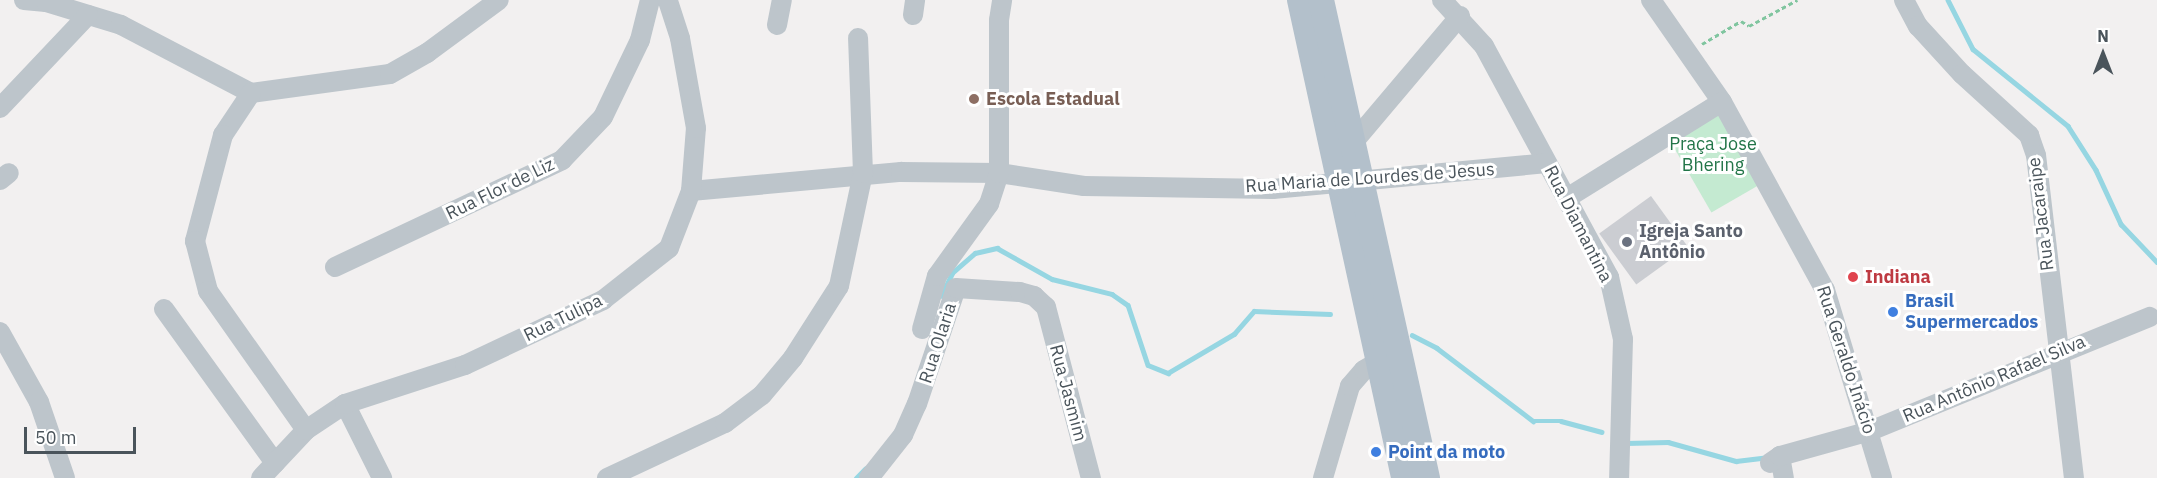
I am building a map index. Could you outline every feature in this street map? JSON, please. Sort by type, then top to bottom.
[{"type":"main road","points":[[1300,0],[1427,478]]},
{"type":"main road","points":[[1321,0],[1351,145],[1350,183],[1404,478]]},
{"type":"street","points":[[24,0],[121,25],[251,93],[390,74],[427,53],[500,0]]},
{"type":"street","name":"Rua Flor de Liz","points":[[335,267],[562,160],[603,117],[640,40],[650,0]]},
{"type":"street","name":"Rua Tulipa","points":[[261,478],[306,430],[345,404],[465,365],[603,300],[669,248],[692,190],[696,128],[680,38],[668,0]]},
{"type":"street","points":[[777,25],[782,0]]},
{"type":"street","name":"Rua Olaria","points":[[922,329],[937,276],[976,227],[989,204],[999,173],[999,20],[1002,0]]},
{"type":"street","name":"Rua Diamantina","points":[[1442,0],[1460,16],[1484,46],[1609,277],[1623,339],[1619,478]]},
{"type":"street","name":"Rua Geraldo Inácio","points":[[1652,0],[1722,102],[1825,290],[1870,431],[1882,478]]},
{"type":"street","name":"Rua Jacaraipe","points":[[1904,0],[1918,26],[1962,74],[2029,135],[2036,155],[2057,352],[2074,478]]},
{"type":"street","points":[[0,108],[88,15]]},
{"type":"street","points":[[1351,145],[1460,16]]},
{"type":"street","points":[[607,478],[725,423],[762,395],[793,358],[839,286],[862,173],[858,38]]},
{"type":"street","points":[[251,93],[223,135],[195,241],[208,291],[306,430]]},
{"type":"street","points":[[1567,198],[1722,102]]},
{"type":"street","name":"Rua Maria de Lourdes de Jesus","points":[[692,190],[862,173],[999,173],[1084,186],[1273,189],[1547,163]]},
{"type":"street","name":"Rua Olaria","points":[[870,478],[903,435],[913,414],[956,288],[1020,292],[1034,296],[1046,307]]},
{"type":"street","name":"Rua Jasmim","points":[[1046,307],[1092,477]]},
{"type":"street","points":[[164,309],[275,463]]},
{"type":"street","name":"Rua Antônio Rafael Silva","points":[[1784,478],[1775,460],[1870,431],[2057,352],[2150,317]]},
{"type":"street","points":[[0,332],[39,402],[65,478]]},
{"type":"street","points":[[1323,478],[1350,386],[1364,369],[1381,360]]},
{"type":"street","points":[[345,404],[382,478]]},
{"type":"path","points":[[1688,53],[1741,21],[1749,26],[1797,0]]},
{"type":"green space","name":"Praça Jose Bhering","points":[[1721,111],[1762,183],[1711,212],[1670,140]]},
{"type":"building","points":[[1651,196],[1688,247],[1636,285],[1599,234]]},
{"type":"waterway","points":[[1948,0],[1973,49],[2068,126],[2096,170],[2121,224],[2157,262]]},
{"type":"waterway","points":[[941,296],[952,273],[975,253],[997,248],[1052,279],[1112,294],[1128,305],[1148,365],[1168,373],[1234,334],[1254,311],[1330,314]]},
{"type":"waterway","points":[[1412,335],[1437,348],[1533,421],[1561,421],[1602,432]]},
{"type":"waterway","points":[[1626,443],[1668,442],[1736,461],[1767,457]]},
{"type":"waterway","points":[[856,478],[865,469]]},
{"type":"place","name":"Escola Estadual","points":[[974,99]]},
{"type":"place","name":"Igreja Santo Antônio","points":[[1627,242]]},
{"type":"place","name":"Indiana","points":[[1853,277]]},
{"type":"place","name":"Brasil Supermercados","points":[[1893,312]]},
{"type":"place","name":"Point da moto","points":[[1376,452]]}]
